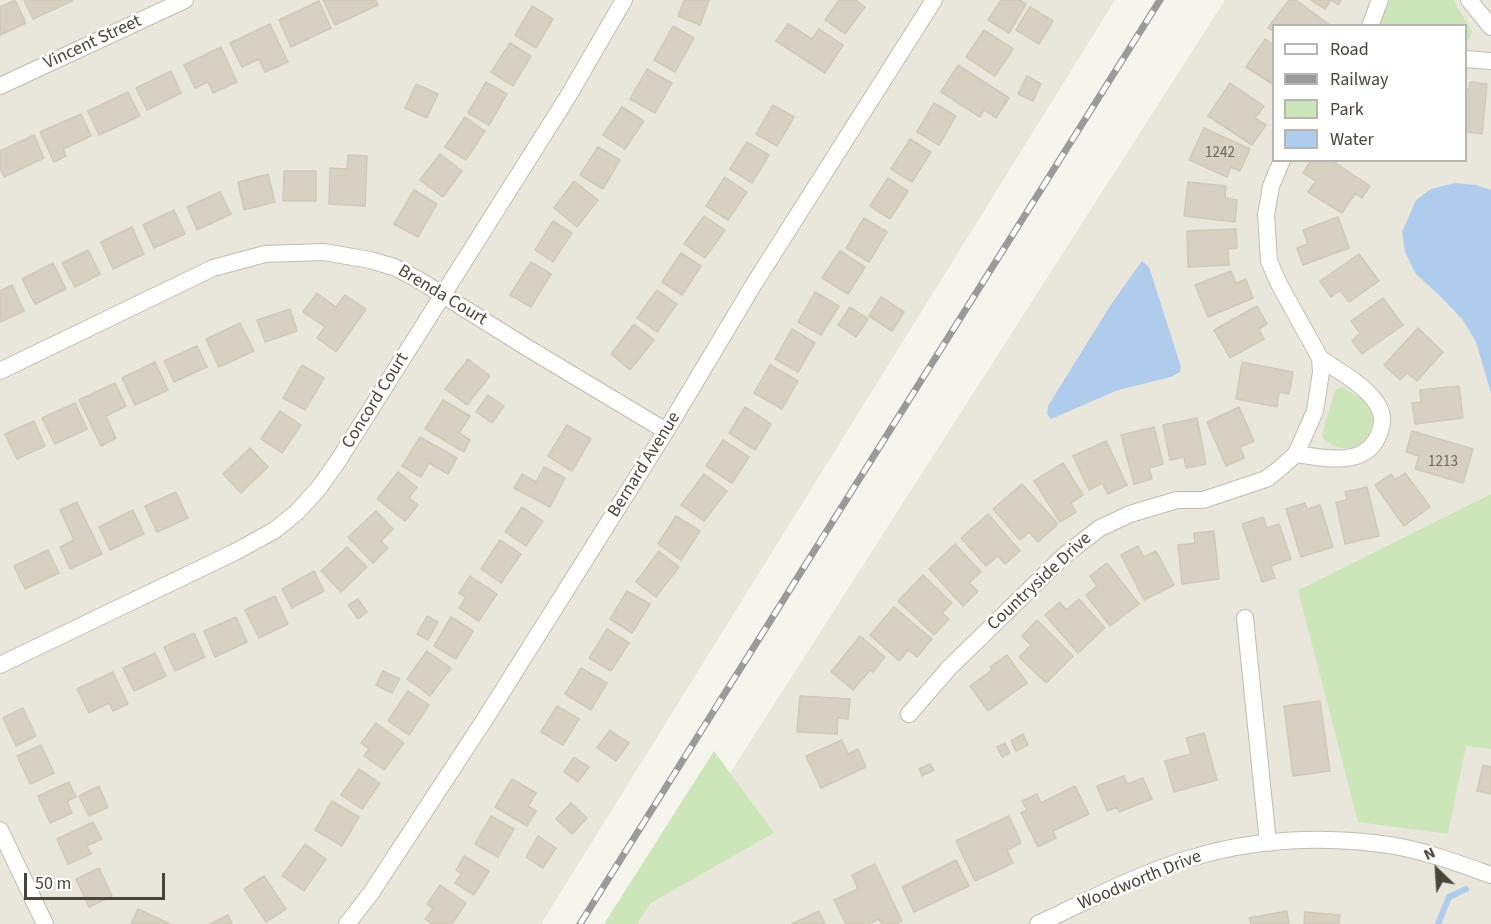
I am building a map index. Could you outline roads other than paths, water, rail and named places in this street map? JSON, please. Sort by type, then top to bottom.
[{"type":"street","name":"Vincent Street","points":[[0,86],[185,0]]},
{"type":"street","name":"Concord Court","points":[[0,665],[235,552],[275,530],[297,512],[318,489],[338,461],[572,89],[624,0]]},
{"type":"street","name":"Bernard Avenue","points":[[347,924],[371,893],[478,728],[666,432],[754,284],[934,0]]},
{"type":"street","points":[[1371,24],[1380,0]]},
{"type":"street","points":[[1469,0],[1491,27]]},
{"type":"street","points":[[1467,59],[1491,61]]},
{"type":"street","points":[[1281,162],[1271,186],[1266,215],[1269,261],[1279,284],[1320,358],[1364,389],[1374,399],[1381,410],[1383,424],[1370,447],[1359,455],[1346,459],[1333,459],[1296,453]]},
{"type":"street","name":"Brenda Court","points":[[0,371],[213,268],[265,254],[324,252],[370,260],[394,267],[666,432]]},
{"type":"street","name":"Countryside Drive","points":[[909,714],[942,674],[1066,554],[1100,528],[1130,514],[1177,500],[1203,500],[1257,482],[1278,470],[1296,453],[1315,411],[1321,372],[1320,358]]},
{"type":"street","points":[[1245,618],[1268,843]]},
{"type":"street","points":[[0,830],[45,924]]},
{"type":"street","name":"Woodworth Drive","points":[[1038,924],[1148,873],[1179,862],[1215,851],[1268,843],[1326,840],[1385,845],[1433,855],[1491,875]]},
{"type":"water","points":[[1455,183],[1476,185],[1491,190],[1491,393],[1476,342],[1463,320],[1416,274],[1405,252],[1402,232],[1416,200],[1431,189]]},
{"type":"water","points":[[1142,261],[1149,267],[1181,367],[1180,372],[1171,377],[1118,390],[1051,419],[1047,414],[1048,406],[1110,306]]},
{"type":"waterway","points":[[1438,924],[1449,897],[1466,889]]},
{"type":"railway","points":[[580,924],[1160,0]]}]
